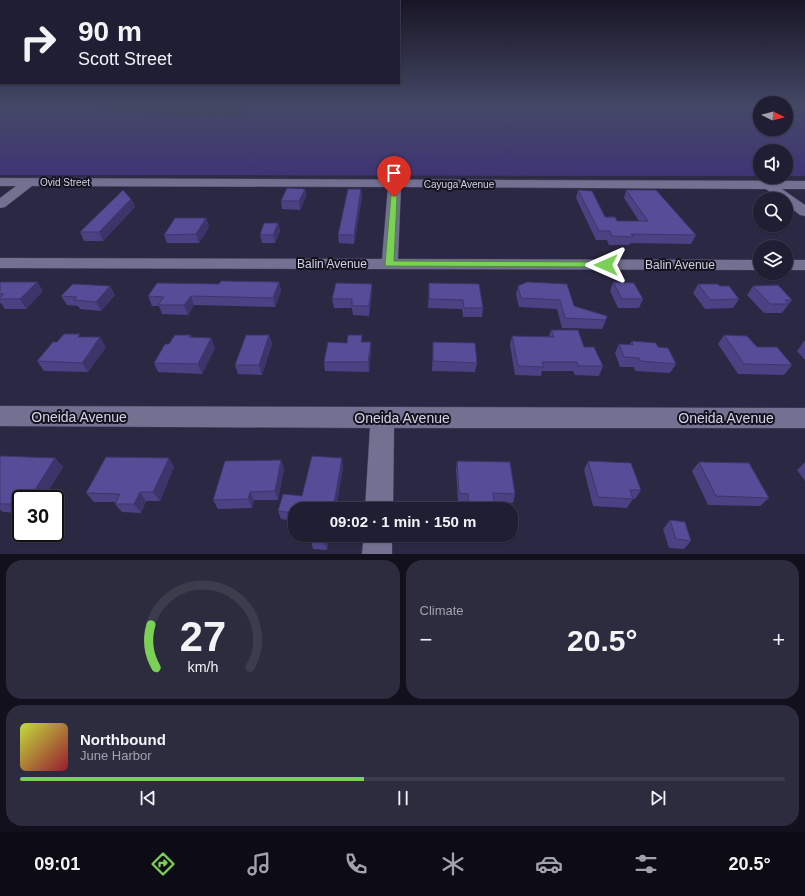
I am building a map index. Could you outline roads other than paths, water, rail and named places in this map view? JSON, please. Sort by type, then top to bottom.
[{"type":"street","points":[[0,182],[29,182]]},
{"type":"street","name":"Ovid Street","points":[[0,204],[29,182],[113,183]]},
{"type":"street","name":"Cayuga Avenue","points":[[113,183],[805,185]]},
{"type":"street","points":[[390,264],[395,184]]},
{"type":"street","points":[[769,185],[805,212]]},
{"type":"street","name":"Balin Avenue","points":[[0,263],[753,265]]},
{"type":"street","points":[[793,265],[805,265]]},
{"type":"street","name":"Oneida Avenue","points":[[0,416],[805,418]]},
{"type":"street","points":[[379,502],[382,418]]},
{"type":"street","points":[[377,554],[378,542]]}]
